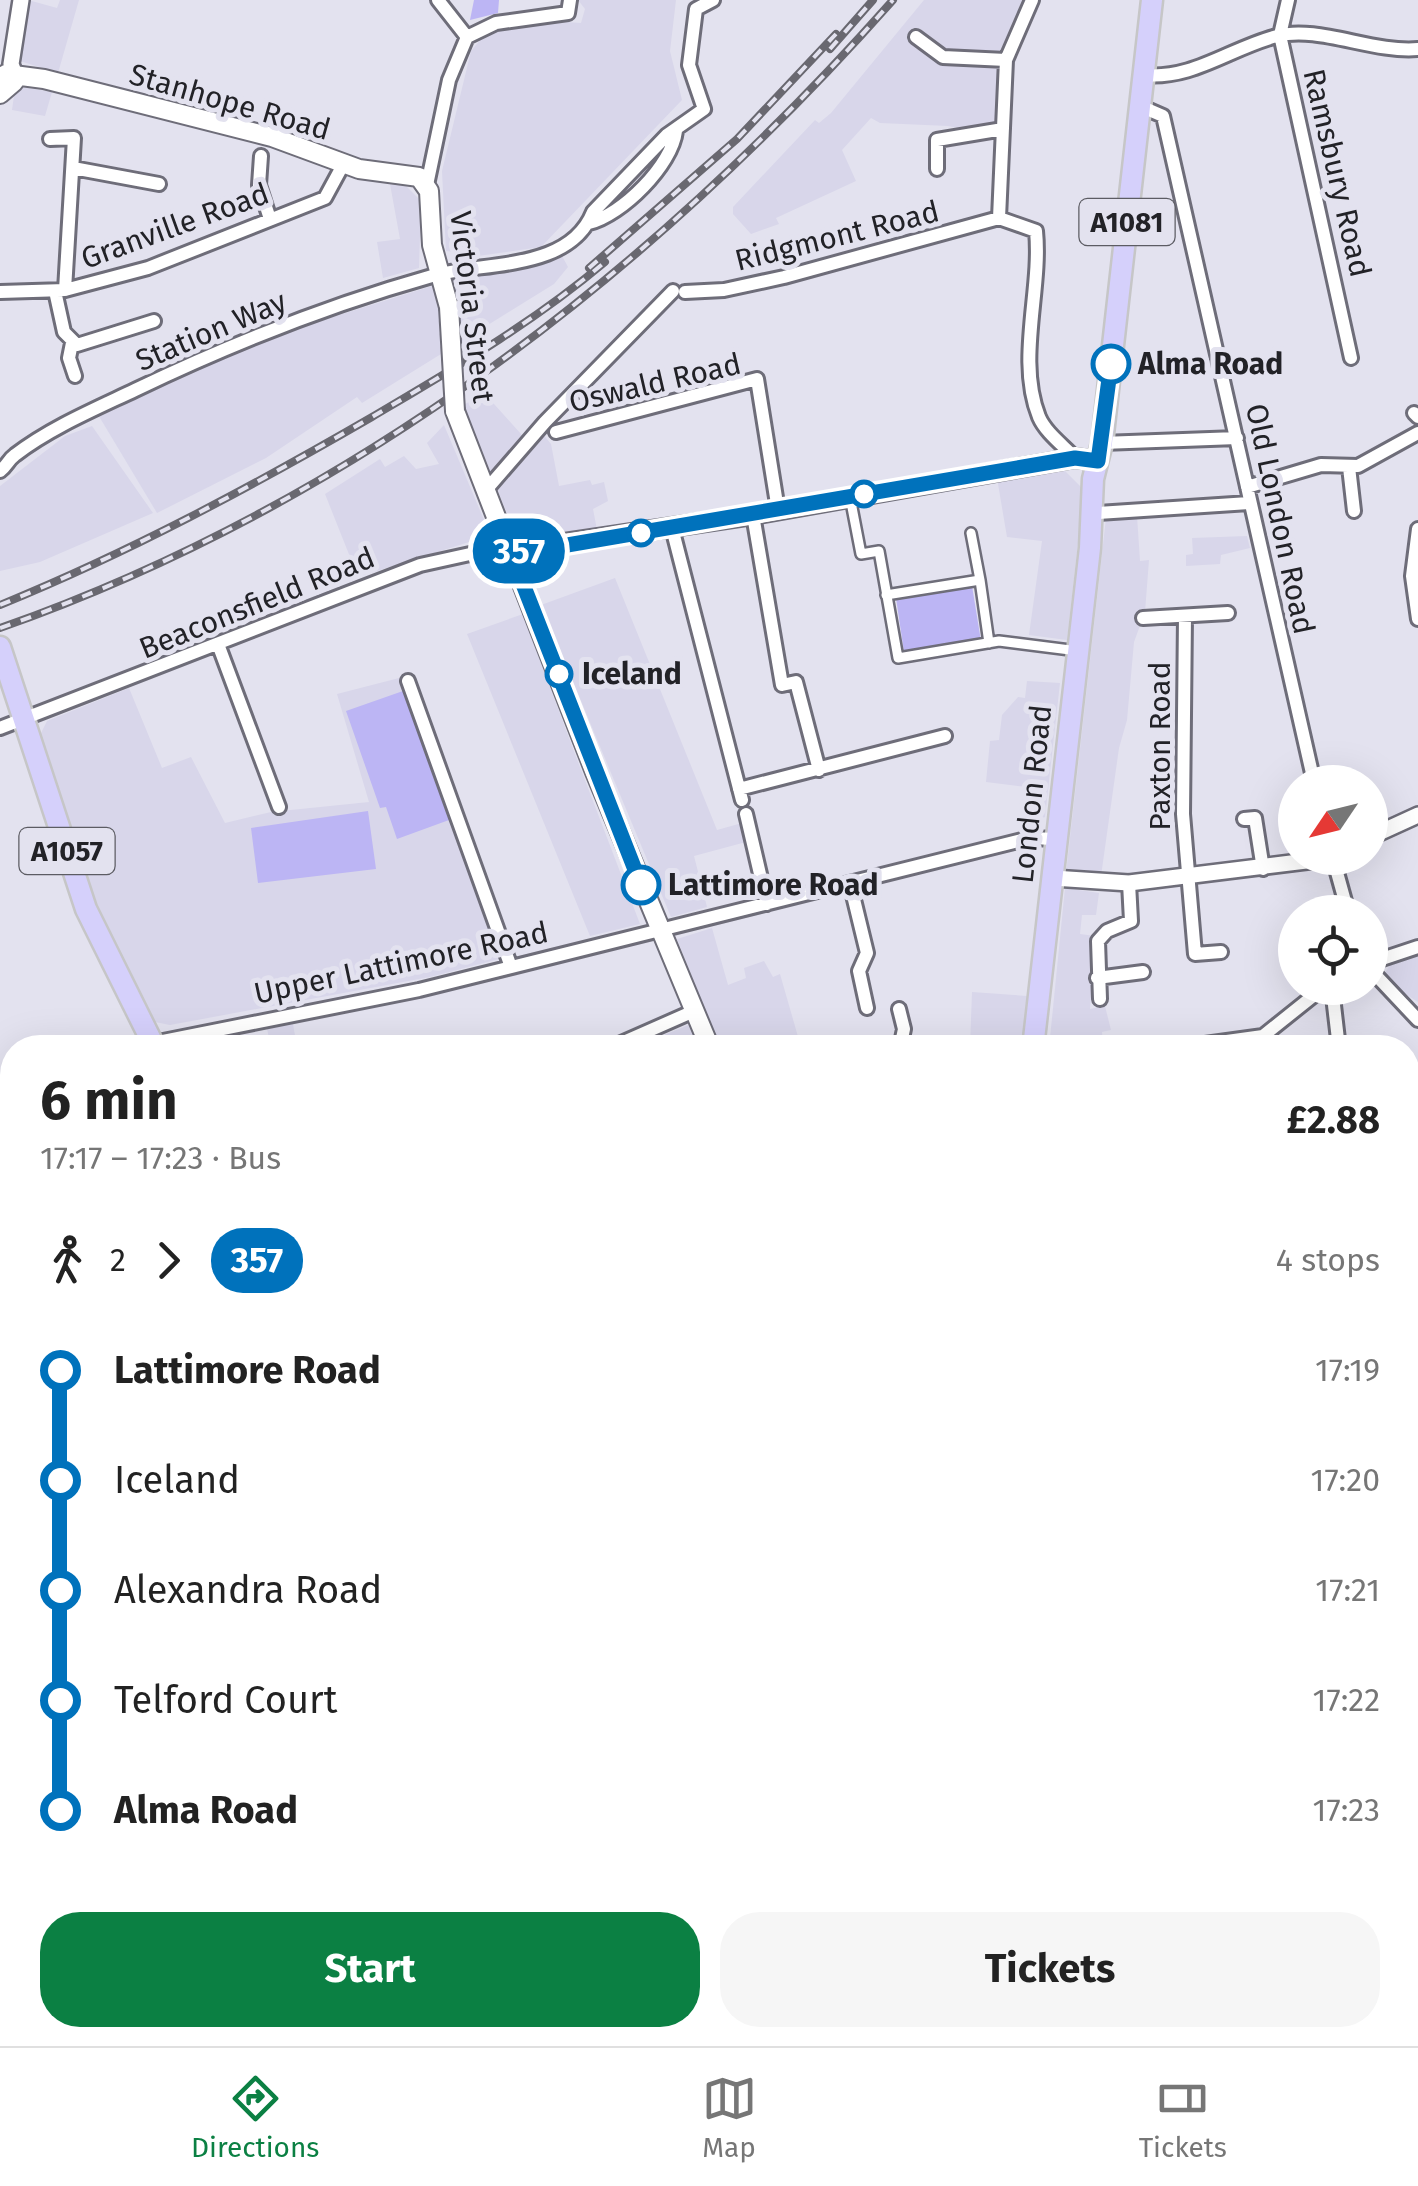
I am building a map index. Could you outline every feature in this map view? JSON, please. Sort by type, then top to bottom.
[{"type":"main road","name":"London Road","points":[[1035,1035],[1090,548],[1091,498],[1100,452],[1152,0]]},
{"type":"main road","points":[[0,94],[14,82],[8,77]]},
{"type":"main road","name":"Stanhope Road","points":[[8,77],[272,137],[372,172],[413,174],[427,185]]},
{"type":"main road","name":"Victoria Street","points":[[427,185],[432,244],[450,307],[455,412],[659,930],[704,1035]]},
{"type":"main road","points":[[510,551],[753,515],[1100,452]]},
{"type":"main road","name":"London Road","points":[[1090,548],[1102,482],[1100,452]]},
{"type":"main road","name":"A1057","points":[[0,646],[86,909],[149,1035]]},
{"type":"street","points":[[8,77],[22,0]]},
{"type":"street","points":[[438,0],[467,37]]},
{"type":"street","points":[[427,185],[449,80],[467,37],[476,29],[496,23],[568,13],[570,0]]},
{"type":"street","name":"Station Way","points":[[0,471],[6,456],[92,410],[247,337],[440,274],[540,257],[588,223],[600,220],[648,178],[675,140],[676,130],[704,109],[689,66],[696,9],[712,0]]},
{"type":"street","points":[[1032,0],[1006,60],[999,218],[1036,231],[1032,356],[1036,406],[1044,426],[1075,458]]},
{"type":"street","name":"Ramsbury Road","points":[[1288,0],[1280,35],[1351,358]]},
{"type":"street","points":[[1143,75],[1176,77],[1280,35],[1300,34],[1378,50],[1418,49]]},
{"type":"street","points":[[916,37],[943,56],[1006,60]]},
{"type":"street","name":"Old London Road","points":[[1140,106],[1163,116],[1310,765]]},
{"type":"street","points":[[937,168],[937,140],[1004,130]]},
{"type":"street","points":[[50,140],[74,138],[60,290],[64,332],[72,343],[69,358],[75,376]]},
{"type":"street","points":[[261,156],[259,185],[270,218]]},
{"type":"street","name":"Granville Road","points":[[0,292],[60,290],[148,268],[326,198],[344,163]]},
{"type":"street","points":[[73,168],[158,184]]},
{"type":"street","name":"Ridgmont Road","points":[[486,490],[679,291],[784,277],[999,218]]},
{"type":"street","points":[[72,343],[154,322]]},
{"type":"street","name":"Oswald Road","points":[[556,432],[756,379],[778,510]]},
{"type":"street","points":[[1246,488],[1321,465],[1349,467],[1382,455],[1418,432]]},
{"type":"street","points":[[1100,452],[1237,438]]},
{"type":"street","points":[[1349,467],[1354,511]]},
{"type":"street","points":[[850,497],[861,554],[879,552],[898,658],[990,643],[1078,650]]},
{"type":"street","points":[[1098,514],[1249,503]]},
{"type":"street","points":[[753,515],[782,685],[796,682],[819,770]]},
{"type":"street","points":[[672,528],[768,904]]},
{"type":"street","points":[[1418,529],[1412,576],[1418,619]]},
{"type":"street","points":[[972,533],[990,643]]},
{"type":"street","name":"Beaconsfield Road","points":[[0,728],[420,565],[479,552],[510,551]]},
{"type":"street","points":[[886,595],[980,580]]},
{"type":"street","points":[[1144,618],[1228,613]]},
{"type":"street","name":"Paxton Road","points":[[1186,616],[1186,876],[1195,954],[1221,952]]},
{"type":"street","points":[[218,644],[279,807]]},
{"type":"street","points":[[408,680],[511,967]]},
{"type":"street","points":[[742,801],[819,770],[945,736]]},
{"type":"street","points":[[1388,829],[1418,815]]},
{"type":"street","points":[[1244,819],[1255,818],[1263,868]]},
{"type":"street","points":[[659,930],[1030,838],[1056,839]]},
{"type":"street","points":[[1053,878],[1129,883],[1278,866]]},
{"type":"street","points":[[850,883],[868,954],[859,971],[867,1008]]},
{"type":"street","points":[[1100,999],[1098,941],[1106,931],[1124,927],[1134,917],[1129,883]]},
{"type":"street","name":"Upper Lattimore Road","points":[[200,1035],[511,967],[659,930]]},
{"type":"street","points":[[1388,959],[1418,948]]},
{"type":"street","points":[[1097,978],[1143,972]]},
{"type":"street","points":[[1388,986],[1418,1020]]},
{"type":"street","points":[[1267,1035],[1303,1005]]},
{"type":"street","points":[[1334,1005],[1337,1035]]},
{"type":"street","points":[[899,1009],[903,1035]]},
{"type":"street","points":[[640,1035],[694,1011]]},
{"type":"shaded area","points":[[28,0],[57,8],[60,0],[79,0],[58,73],[20,61]]},
{"type":"shaded area","points":[[474,0],[499,0],[498,13],[470,20]]},
{"type":"shaded area","points":[[578,0],[676,0],[670,51],[682,100],[541,247],[457,259],[456,252],[446,251],[442,171],[471,51],[486,33],[552,21],[581,23],[585,9]]},
{"type":"shaded area","points":[[924,0],[1022,0],[1004,47],[993,135],[948,126],[880,123],[871,118],[842,150],[856,181],[776,218],[779,224],[751,234],[733,214],[733,207],[815,120],[819,123],[831,113]]},
{"type":"shaded area","points":[[23,87],[52,92],[45,116],[12,110],[14,96]]},
{"type":"shaded area","points":[[390,184],[405,185],[421,201],[419,268],[383,278],[377,242],[400,239]]},
{"type":"shaded area","points":[[561,254],[568,267],[554,284],[362,403],[357,397],[266,458],[157,513],[97,413],[256,341],[464,276],[535,264]]},
{"type":"shaded area","points":[[485,394],[530,444],[542,433],[551,444],[559,486],[590,480],[592,485],[604,482],[608,501],[593,509],[597,530],[522,542],[517,538],[463,405]]},
{"type":"shaded area","points":[[444,425],[487,527],[485,537],[358,577],[325,494],[380,459],[385,467],[404,456],[416,469],[439,464],[427,443]]},
{"type":"shaded area","points":[[92,426],[153,513],[40,562],[0,571],[0,486],[65,436]]},
{"type":"shaded area","points":[[1065,471],[1081,487],[1082,508],[1067,640],[1029,635],[1042,541],[1007,537],[997,478]]},
{"type":"shaded area","points":[[1137,516],[1140,561],[1149,560],[1145,612],[1134,642],[1127,720],[1119,748],[1101,876],[1066,873],[1106,518]]},
{"type":"shaded area","points":[[1247,536],[1250,548],[1221,555],[1220,564],[1186,566],[1186,555],[1193,554],[1192,538]]},
{"type":"shaded area","points":[[615,578],[717,830],[742,823],[746,842],[694,856],[707,907],[671,917],[541,605]]},
{"type":"shaded area","points":[[972,586],[981,641],[904,652],[896,598]]},
{"type":"shaded area","points":[[523,614],[640,924],[590,936],[467,634]]},
{"type":"shaded area","points":[[403,677],[499,959],[430,977],[170,1025],[150,1021],[96,920],[40,735],[47,721],[129,688],[162,768],[191,757],[225,823],[271,812],[369,802],[337,694]]},
{"type":"shaded area","points":[[1027,681],[1060,683],[1045,817],[1024,828],[1021,806],[1026,787],[986,782],[990,741],[999,740],[1002,715],[1018,697],[1025,698]]},
{"type":"shaded area","points":[[403,691],[449,820],[397,839],[386,807],[380,808],[346,711]]},
{"type":"shaded area","points":[[368,811],[376,869],[258,883],[251,828]]},
{"type":"shaded area","points":[[1065,888],[1099,893],[1096,915],[1082,915],[1080,934],[1095,936],[1090,1009],[1105,1006],[1111,1030],[1102,1035],[1050,1035]]},
{"type":"shaded area","points":[[712,928],[728,985],[746,978],[744,968],[764,961],[773,977],[780,974],[798,1035],[664,1035],[708,1017],[677,939]]},
{"type":"shaded area","points":[[1418,956],[1418,1002],[1391,985],[1388,968],[1392,962]]},
{"type":"shaded area","points":[[972,992],[1027,996],[1023,1035],[970,1035]]},
{"type":"shaded area","points":[[293,1024],[295,1035],[268,1035],[267,1029]]},
{"type":"railway","points":[[830,49],[873,0]]},
{"type":"railway","points":[[0,628],[129,577],[253,517],[372,448],[486,371],[596,288],[700,197],[799,101],[893,0]]},
{"type":"railway","points":[[589,268],[737,139],[836,34]]},
{"type":"railway","points":[[0,605],[143,541],[327,443],[492,344],[605,262]]},
{"type":"bus line","name":"357","points":[[641,885],[510,551],[726,520],[1081,457],[1098,461],[1111,364]]},
{"type":"place","name":"Alma Road","points":[[1111,364]]},
{"type":"place","name":"Iceland","points":[[559,674]]},
{"type":"place","name":"Lattimore Road","points":[[641,885]]}]
